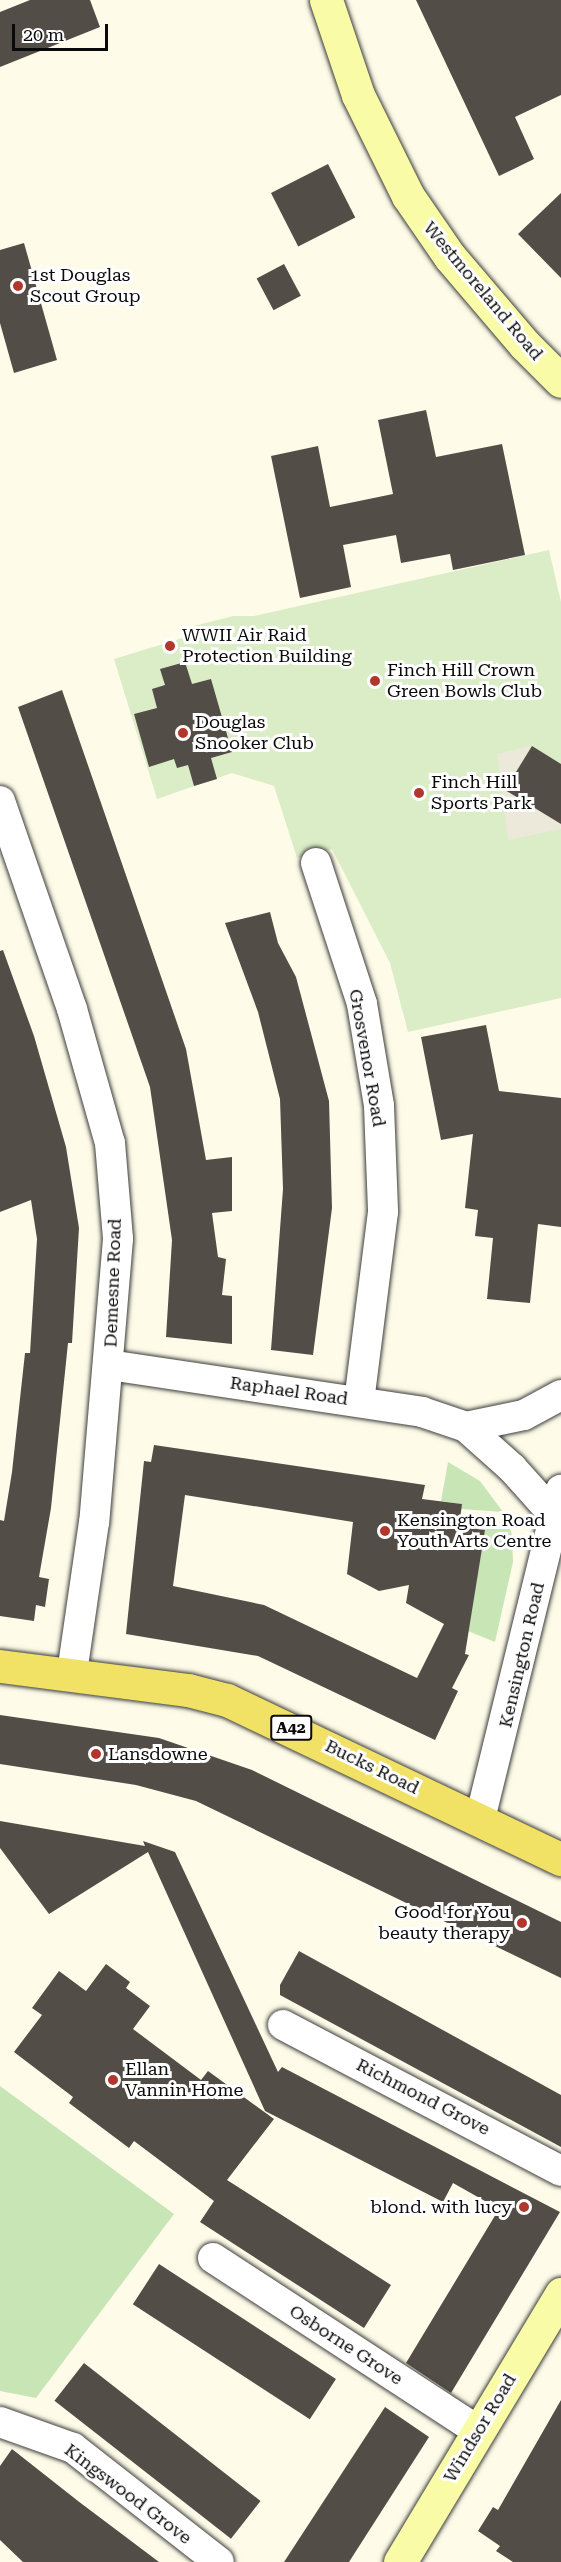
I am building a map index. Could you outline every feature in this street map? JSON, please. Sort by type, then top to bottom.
[{"type":"main road","name":"Westmoreland Road","points":[[326,0],[358,95],[408,196],[450,257],[524,344],[561,381]]},
{"type":"main road","name":"Bucks Road","points":[[0,1666],[72,1673],[226,1700],[561,1859]]},
{"type":"main road","name":"Windsor Road","points":[[400,2562],[561,2294]]},
{"type":"street","name":"Demesne Road","points":[[0,801],[72,1009],[110,1143],[118,1239],[94,1522],[72,1673]]},
{"type":"street","name":"Grosvenor Road","points":[[316,863],[362,1004],[379,1106],[383,1212],[359,1401]]},
{"type":"street","name":"Raphael Road","points":[[109,1365],[422,1412],[466,1427],[512,1468],[558,1503]]},
{"type":"street","points":[[466,1427],[524,1415],[561,1395]]},
{"type":"street","name":"Kensington Road","points":[[480,1819],[558,1503]]},
{"type":"street","name":"Richmond Grove","points":[[283,2025],[561,2171]]},
{"type":"street","name":"Osborne Grove","points":[[213,2258],[478,2432]]},
{"type":"street","name":"Kingswood Grove","points":[[0,2422],[73,2448],[219,2562]]},
{"type":"green space","name":"Finch Hill Sports Park","points":[[549,550],[561,602],[561,998],[408,1032],[390,963],[332,849],[297,858],[274,786],[232,773],[157,799],[114,659],[189,636],[190,627],[233,616],[254,616]]},
{"type":"green space","points":[[448,1462],[480,1481],[503,1512],[461,1509],[461,1504],[441,1501]]},
{"type":"green space","points":[[459,1519],[508,1523],[512,1535],[513,1562],[495,1642],[468,1631],[485,1530],[458,1527]]},
{"type":"green space","points":[[0,2086],[174,2214],[36,2398],[0,2391]]},
{"type":"shaded area","points":[[531,746],[514,774],[561,802],[561,829],[508,840],[497,754]]},
{"type":"building","points":[[30,0],[90,0],[100,27],[0,67],[0,12]]},
{"type":"building","points":[[416,0],[561,0],[561,95],[515,117],[534,159],[499,176]]},
{"type":"building","points":[[328,164],[355,217],[298,247],[271,193]]},
{"type":"building","points":[[561,193],[561,278],[518,234]]},
{"type":"building","name":"1st Douglas Scout Group","points":[[24,243],[57,360],[14,373],[0,323],[0,250]]},
{"type":"building","points":[[284,264],[301,296],[274,310],[257,279]]},
{"type":"building","points":[[426,410],[436,457],[502,444],[525,555],[453,570],[450,554],[401,563],[396,535],[343,545],[351,587],[300,598],[271,456],[318,446],[330,507],[393,494],[378,420]]},
{"type":"building","name":"Douglas Snooker Club","points":[[185,662],[192,684],[211,679],[232,752],[211,758],[217,779],[194,786],[188,765],[177,768],[174,759],[149,767],[134,714],[157,708],[152,689],[165,685],[160,669]]},
{"type":"building","points":[[62,690],[186,1049],[206,1160],[232,1157],[232,1211],[212,1213],[218,1257],[226,1259],[222,1295],[232,1296],[232,1344],[166,1337],[172,1240],[150,1087],[18,707]]},
{"type":"building","points":[[532,746],[561,764],[561,824],[505,790]]},
{"type":"building","points":[[270,912],[278,943],[296,977],[329,1101],[332,1208],[313,1355],[271,1350],[283,1189],[280,1099],[258,1012],[225,923]]},
{"type":"building","points":[[3,950],[34,1036],[66,1147],[79,1228],[72,1343],[68,1343],[51,1508],[39,1577],[49,1579],[45,1607],[36,1605],[34,1621],[0,1616],[0,1520],[4,1521],[12,1472],[25,1353],[30,1353],[37,1239],[31,1200],[0,1212],[0,951]]},
{"type":"building","points":[[486,1025],[499,1091],[561,1098],[561,1227],[538,1224],[530,1303],[487,1299],[493,1238],[475,1236],[478,1210],[465,1208],[473,1134],[441,1140],[421,1037]]},
{"type":"building","points":[[154,1445],[425,1485],[422,1499],[462,1504],[459,1527],[485,1530],[465,1654],[469,1655],[452,1688],[458,1691],[435,1740],[258,1656],[126,1634],[144,1461],[151,1462]],"holes":[[[185,1495],[353,1522],[347,1574],[379,1591],[409,1585],[406,1603],[444,1624],[417,1678],[264,1605],[173,1586]]]},
{"type":"building","points":[[0,1715],[159,1738],[252,1770],[561,1922],[561,1978],[196,1801],[136,1785],[0,1764]]},
{"type":"building","points":[[0,1821],[145,1846],[143,1841],[175,1852],[278,2072],[282,2067],[560,2212],[451,2393],[406,2363],[499,2209],[453,2183],[443,2202],[265,2111],[148,1852],[49,1914],[0,1848]]},
{"type":"building","points":[[299,1951],[561,2095],[561,2147],[280,1995],[280,1985]]},
{"type":"building","points":[[106,1964],[130,1982],[126,1988],[150,2006],[133,2029],[201,2080],[208,2071],[274,2119],[227,2180],[391,2285],[364,2328],[200,2222],[214,2201],[134,2141],[129,2148],[69,2103],[73,2097],[14,2052],[42,2015],[32,2008],[59,1971],[86,1991]]},
{"type":"building","points":[[159,2264],[336,2379],[310,2419],[133,2304]]},
{"type":"building","points":[[84,2363],[261,2501],[231,2539],[54,2401]]},
{"type":"building","points":[[561,2400],[561,2562],[513,2562],[496,2551],[500,2546],[478,2531],[493,2507],[498,2510]]},
{"type":"building","points":[[385,2407],[429,2437],[349,2562],[284,2562]]},
{"type":"building","points":[[12,2449],[159,2562],[23,2562],[0,2540],[0,2466]]},
{"type":"place","name":"1st Douglas Scout Group","points":[[18,286]]},
{"type":"place","name":"WWII Air Raid Protection Building","points":[[170,646]]},
{"type":"place","name":"Finch Hill Crown Green Bowls Club","points":[[375,681]]},
{"type":"place","name":"Douglas Snooker Club","points":[[183,733]]},
{"type":"place","name":"Finch Hill Sports Park","points":[[419,793]]},
{"type":"place","name":"Kensington Road Youth Arts Centre","points":[[385,1531]]},
{"type":"place","name":"Lansdowne","points":[[96,1754]]},
{"type":"place","name":"Good for You beauty therapy","points":[[522,1923]]},
{"type":"place","name":"Ellan Vannin Home","points":[[113,2080]]},
{"type":"place","name":"blond. with lucy","points":[[524,2207]]}]
